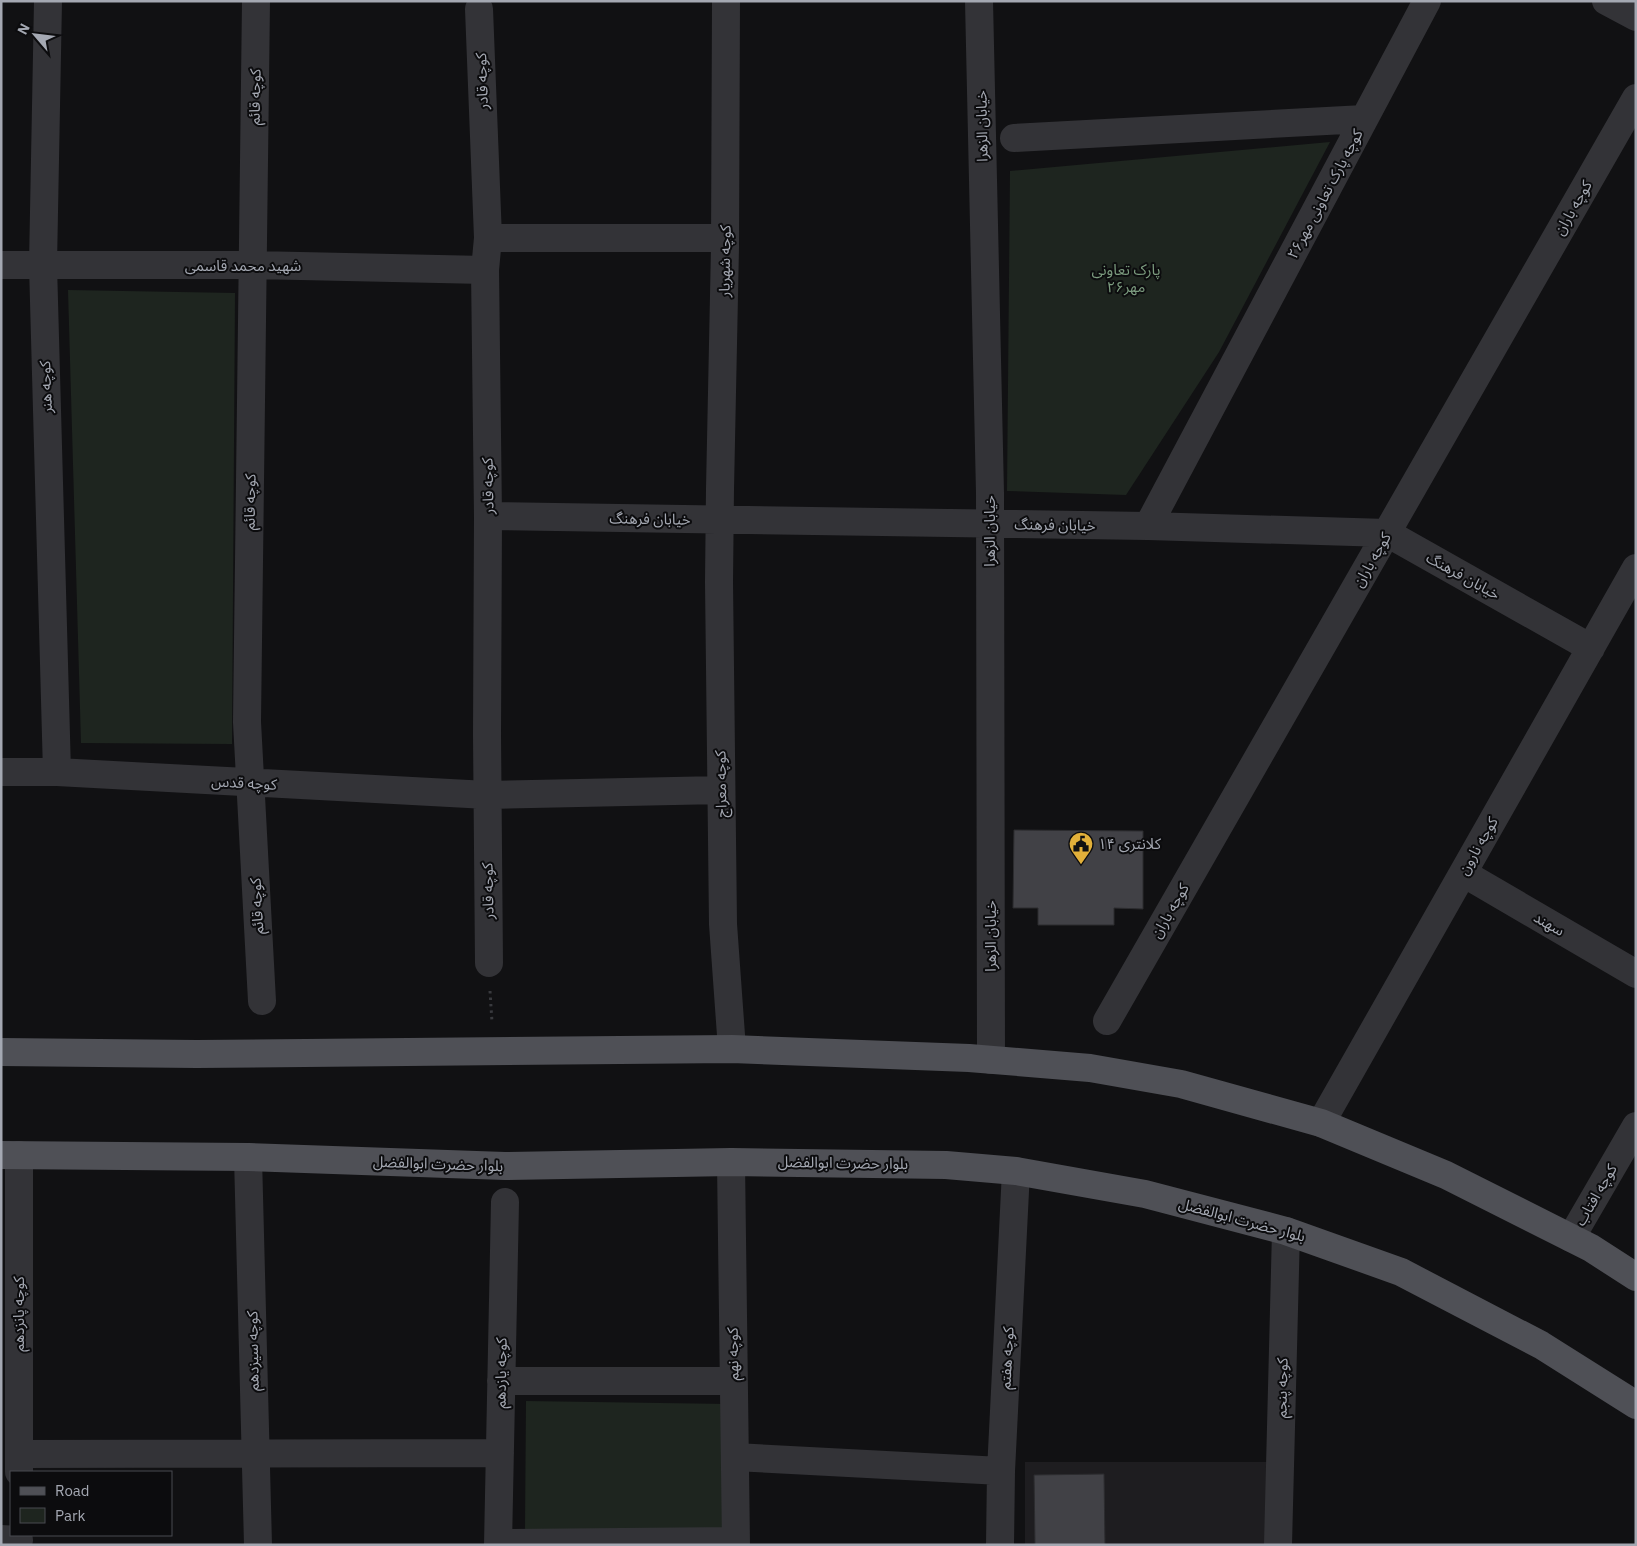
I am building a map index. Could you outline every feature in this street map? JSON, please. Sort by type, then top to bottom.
[{"type":"main road","points":[[1,1052],[197,1054],[732,1048],[991,1060],[1090,1068],[1181,1084],[1321,1123],[1446,1175],[1591,1248],[1636,1276]]},
{"type":"main road","name":"بلوار حضرت ابوالفضل","points":[[10,1155],[248,1157],[505,1166],[731,1162],[946,1165],[1016,1171],[1145,1194],[1286,1230],[1401,1272],[1541,1345],[1636,1406]]},
{"type":"street","name":"کوچه هنر","points":[[48,1],[43,265],[57,772]]},
{"type":"street","name":"کوچه قائم","points":[[256,1],[247,722],[262,1001]]},
{"type":"street","name":"کوچه شهریار","points":[[720,520],[725,238],[726,1]]},
{"type":"street","name":"خیابان الزهرا","points":[[979,1],[990,524],[991,1060]]},
{"type":"street","points":[[1364,119],[1426,1]]},
{"type":"street","points":[[1606,1],[1636,18]]},
{"type":"street","name":"کوچه قادر","points":[[479,9],[488,238],[485,270],[488,516],[487,795],[489,963]]},
{"type":"street","name":"کوچه باران","points":[[1107,1021],[1636,98]]},
{"type":"street","name":"کوچه پارک تعاونی مهر۲۶","points":[[1014,138],[1364,119]]},
{"type":"street","name":"کوچه پارک تعاونی مهر۲۶","points":[[1148,526],[1364,119]]},
{"type":"street","points":[[488,238],[725,238]]},
{"type":"street","name":"شهید محمد قاسمی","points":[[1,265],[253,265],[485,270]]},
{"type":"street","name":"خیابان فرهنگ","points":[[488,516],[1148,526],[1387,533],[1591,648]]},
{"type":"street","name":"کوچه معراج","points":[[720,520],[723,924],[732,1048]]},
{"type":"street","name":"کوچه نارون","points":[[1321,1123],[1636,568]]},
{"type":"street","name":"کوچه قدس","points":[[1,772],[57,772],[487,795],[721,790]]},
{"type":"street","name":"سهند","points":[[1463,873],[1636,974]]},
{"type":"street","name":"کوچه افتاب","points":[[1571,1238],[1636,1126]]},
{"type":"street","name":"کوچه پانزدهم","points":[[10,1155],[10,1372],[19,1463]]},
{"type":"street","name":"کوچه سیزدهم","points":[[248,1157],[258,1545]]},
{"type":"street","name":"کوچه نهم","points":[[731,1162],[736,1543]]},
{"type":"street","name":"کوچه هفتم","points":[[1000,1545],[1001,1471],[1016,1171]]},
{"type":"street","name":"کوچه یازدهم","points":[[498,1544],[505,1202]]},
{"type":"street","name":"کوچه پنجم","points":[[1278,1545],[1286,1230]]},
{"type":"street","points":[[501,1381],[733,1381]]},
{"type":"street","points":[[19,1463],[256,1454],[500,1453]]},
{"type":"street","points":[[735,1457],[1001,1471]]},
{"type":"street","points":[[498,1544],[736,1543]]},
{"type":"path","points":[[489,963],[494,1051]]},
{"type":"shaded area","points":[[1025,1462],[1275,1462],[1275,1545],[1025,1545]]},
{"type":"green space","name":"پارک تعاونی مهر۲۶","points":[[1330,142],[1219,352],[1126,495],[1007,491],[1010,171]]},
{"type":"green space","points":[[68,290],[235,293],[232,744],[81,743]]},
{"type":"green space","points":[[526,1401],[728,1404],[727,1529],[525,1530]]},
{"type":"building","points":[[1014,830],[1143,831],[1143,909],[1114,908],[1114,925],[1038,925],[1038,908],[1013,908]]},
{"type":"building","points":[[1104,1474],[1105,1545],[1035,1545],[1034,1475]]},
{"type":"place","name":"کلانتری ۱۴","points":[[1081,865]]}]
